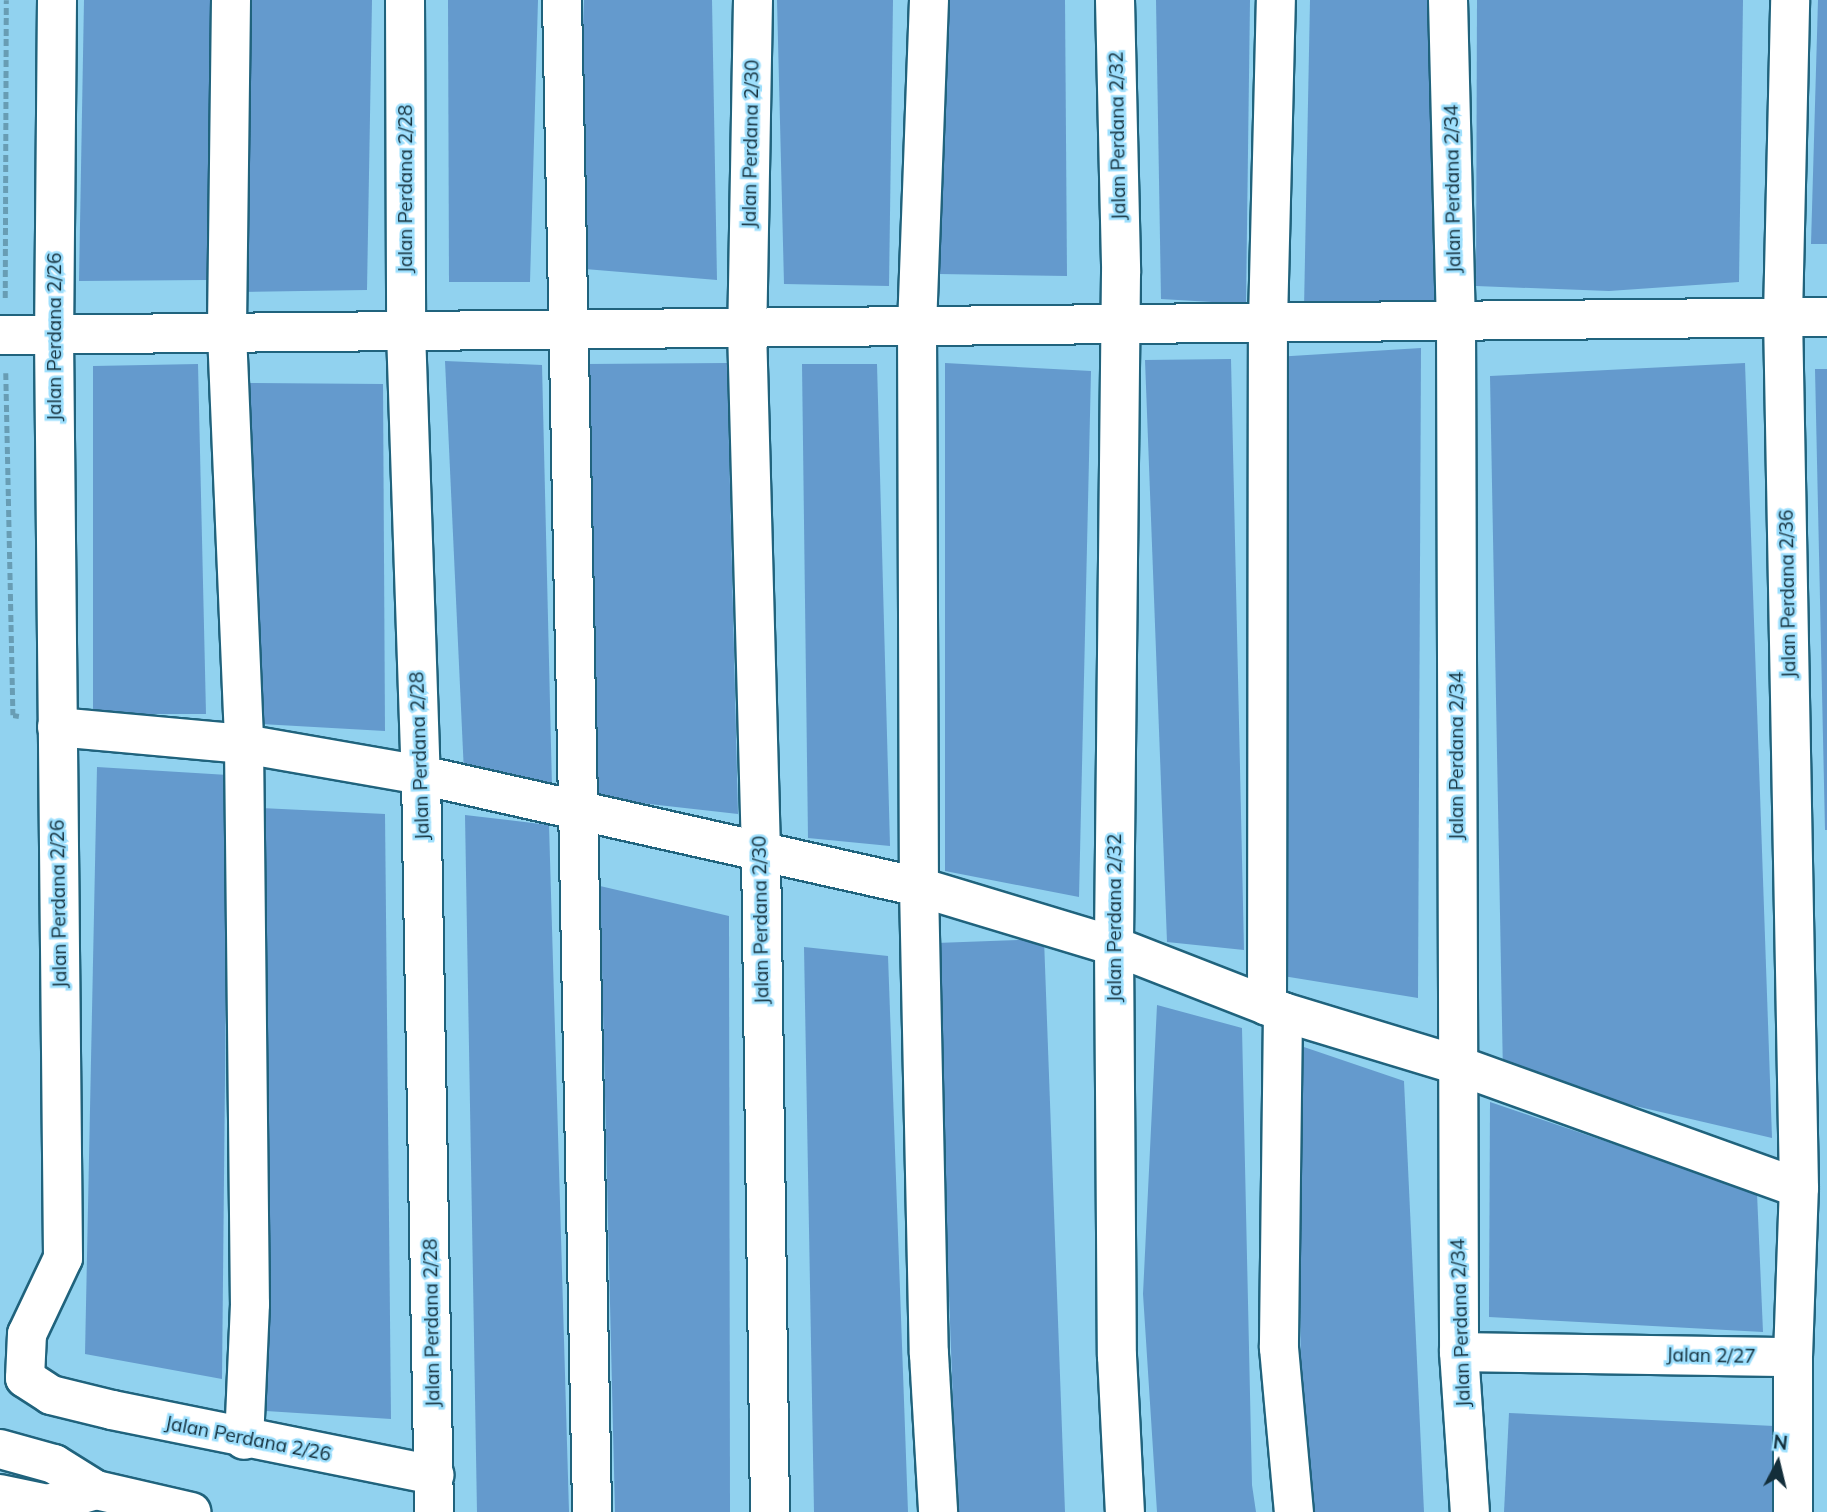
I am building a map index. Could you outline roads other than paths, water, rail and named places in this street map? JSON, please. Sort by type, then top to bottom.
[{"type":"street","name":"Jalan Perdana 2/26","points":[[57,0],[54,335],[63,1258],[27,1334],[25,1378],[51,1395],[244,1440],[434,1493]]},
{"type":"street","points":[[231,0],[227,333],[244,744],[250,1304],[244,1440]]},
{"type":"street","name":"Jalan Perdana 2/28","points":[[404,0],[406,331],[421,775],[434,1493]]},
{"type":"street","points":[[562,0],[565,329],[579,813],[592,1512]]},
{"type":"street","name":"Jalan Perdana 2/30","points":[[753,0],[747,328],[761,851],[770,1512]]},
{"type":"street","points":[[929,0],[917,326],[919,887],[929,1354],[938,1512]]},
{"type":"street","name":"Jalan Perdana 2/32","points":[[1115,0],[1121,273],[1114,946],[1117,1356],[1125,1512]]},
{"type":"street","points":[[1276,0],[1268,322],[1279,1348],[1294,1512]]},
{"type":"street","name":"Jalan Perdana 2/34","points":[[1448,0],[1456,320],[1459,1352],[1470,1512]]},
{"type":"street","name":"Jalan Perdana 2/36","points":[[1790,0],[1783,317],[1812,1130],[1799,1188]]},
{"type":"street","points":[[2,335],[1827,317]]},
{"type":"street","points":[[57,727],[244,744],[421,775],[579,813],[919,887],[1114,946],[1275,1009],[1457,1065],[1799,1188],[1793,1357],[1793,1512]]},
{"type":"street","name":"Jalan 2/27","points":[[1459,1352],[1793,1357]]},
{"type":"street","points":[[0,1449],[54,1464],[96,1490],[191,1512]]},
{"type":"street","points":[[0,1494],[48,1504],[96,1490]]}]
